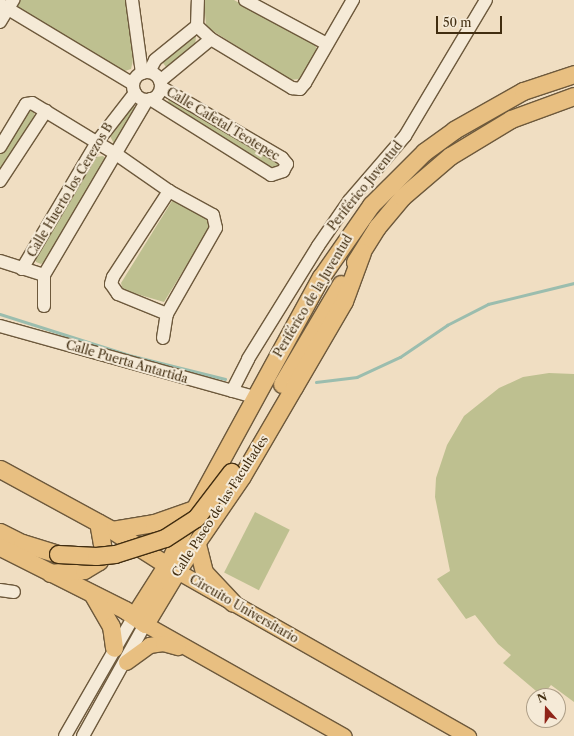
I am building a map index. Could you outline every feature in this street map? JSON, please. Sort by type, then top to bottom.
[{"type":"highway","name":"Periférico de la Juventud","points":[[172,568],[185,526],[254,398],[321,277],[367,210],[393,180],[424,152],[487,110],[523,91],[574,74]]},
{"type":"highway","name":"Periférico de la Juventud","points":[[362,252],[377,228],[402,198],[450,156],[511,120],[574,96]]},
{"type":"highway","points":[[0,532],[22,543],[58,554],[96,556],[124,552],[165,538],[196,518],[231,472],[328,304],[362,252]]},
{"type":"highway","name":"Calle Paseo de las Facultades","points":[[140,620],[172,568],[197,544],[215,517],[297,383],[344,301],[362,252]]},
{"type":"highway","name":"Circuito Universitario","points":[[0,469],[105,526],[172,568]]},
{"type":"highway","points":[[40,568],[84,570],[99,560],[103,550],[105,526],[154,523],[195,508],[201,514],[215,517]]},
{"type":"highway","points":[[197,544],[204,572],[233,603]]},
{"type":"highway","points":[[0,547],[140,620]]},
{"type":"highway","points":[[93,595],[110,626],[114,648]]},
{"type":"main road","name":"Circuito Universitario","points":[[172,568],[468,736]]},
{"type":"main road","points":[[140,620],[189,650],[344,736]]},
{"type":"main road","points":[[126,662],[152,644],[163,644],[189,650]]},
{"type":"street","points":[[132,0],[145,72]]},
{"type":"street","points":[[134,89],[136,77],[145,72],[155,60],[197,26],[198,0]]},
{"type":"street","points":[[245,0],[327,44]]},
{"type":"street","points":[[197,26],[211,39],[292,88],[300,89],[306,83],[353,0]]},
{"type":"street","name":"Periférico Juventud","points":[[232,391],[248,358],[318,246],[350,201],[405,136],[486,0]]},
{"type":"street","points":[[0,22],[4,3],[149,99],[158,95],[160,84],[156,75],[145,72]]},
{"type":"street","points":[[160,84],[211,39]]},
{"type":"street","name":"Calle Cafetal Teotepec","points":[[149,99],[271,175],[282,171],[287,164],[285,160],[160,84]]},
{"type":"street","name":"Calle Huerto los Cerezos B","points":[[22,269],[97,142],[134,89]]},
{"type":"street","name":"Calle Huerto los Cerezos B","points":[[44,276],[149,99]]},
{"type":"street","points":[[0,147],[26,104],[32,103],[116,154],[169,191],[213,215],[217,225],[167,314],[164,338]]},
{"type":"street","points":[[0,181],[46,111]]},
{"type":"street","points":[[167,314],[118,294],[111,284],[113,277],[169,191]]},
{"type":"street","points":[[0,261],[44,276],[44,306]]},
{"type":"street","name":"Calle Puerta Antartida","points":[[0,326],[254,398]]},
{"type":"street","points":[[0,590],[14,592]]},
{"type":"street","name":"Calle Paseo de las Facultades","points":[[65,736],[114,648],[140,620]]},
{"type":"street","name":"Calle Paseo de las Facultades","points":[[83,736],[126,662],[140,620]]},
{"type":"green space","points":[[20,0],[126,0],[133,60],[131,69],[125,71],[119,69],[17,7]]},
{"type":"green space","points":[[204,0],[234,0],[315,44],[317,50],[300,79],[289,80],[210,29],[206,25]]},
{"type":"green space","points":[[196,36],[195,47],[166,67],[163,63],[165,58],[188,37]]},
{"type":"green space","points":[[171,97],[281,163],[279,173],[170,107],[168,100]]},
{"type":"green space","points":[[131,107],[136,107],[138,109],[114,144],[110,136]]},
{"type":"green space","points":[[27,110],[34,111],[35,117],[0,176],[0,153]]},
{"type":"green space","points":[[103,156],[107,160],[45,261],[41,264],[36,262],[35,256],[96,157]]},
{"type":"green space","points":[[178,199],[210,219],[212,224],[164,302],[123,290],[121,283],[172,201]]},
{"type":"green space","points":[[549,373],[574,374],[574,702],[566,696],[566,688],[555,688],[551,685],[549,688],[533,688],[503,663],[511,655],[498,644],[475,615],[466,619],[437,579],[450,571],[435,497],[436,478],[447,445],[464,416],[499,388],[523,377]]},
{"type":"green space","points":[[255,512],[290,530],[259,590],[224,573]]},
{"type":"waterway","points":[[316,382],[357,377],[400,357],[447,325],[488,304],[574,283]]},
{"type":"waterway","points":[[0,314],[129,355],[225,379]]}]
